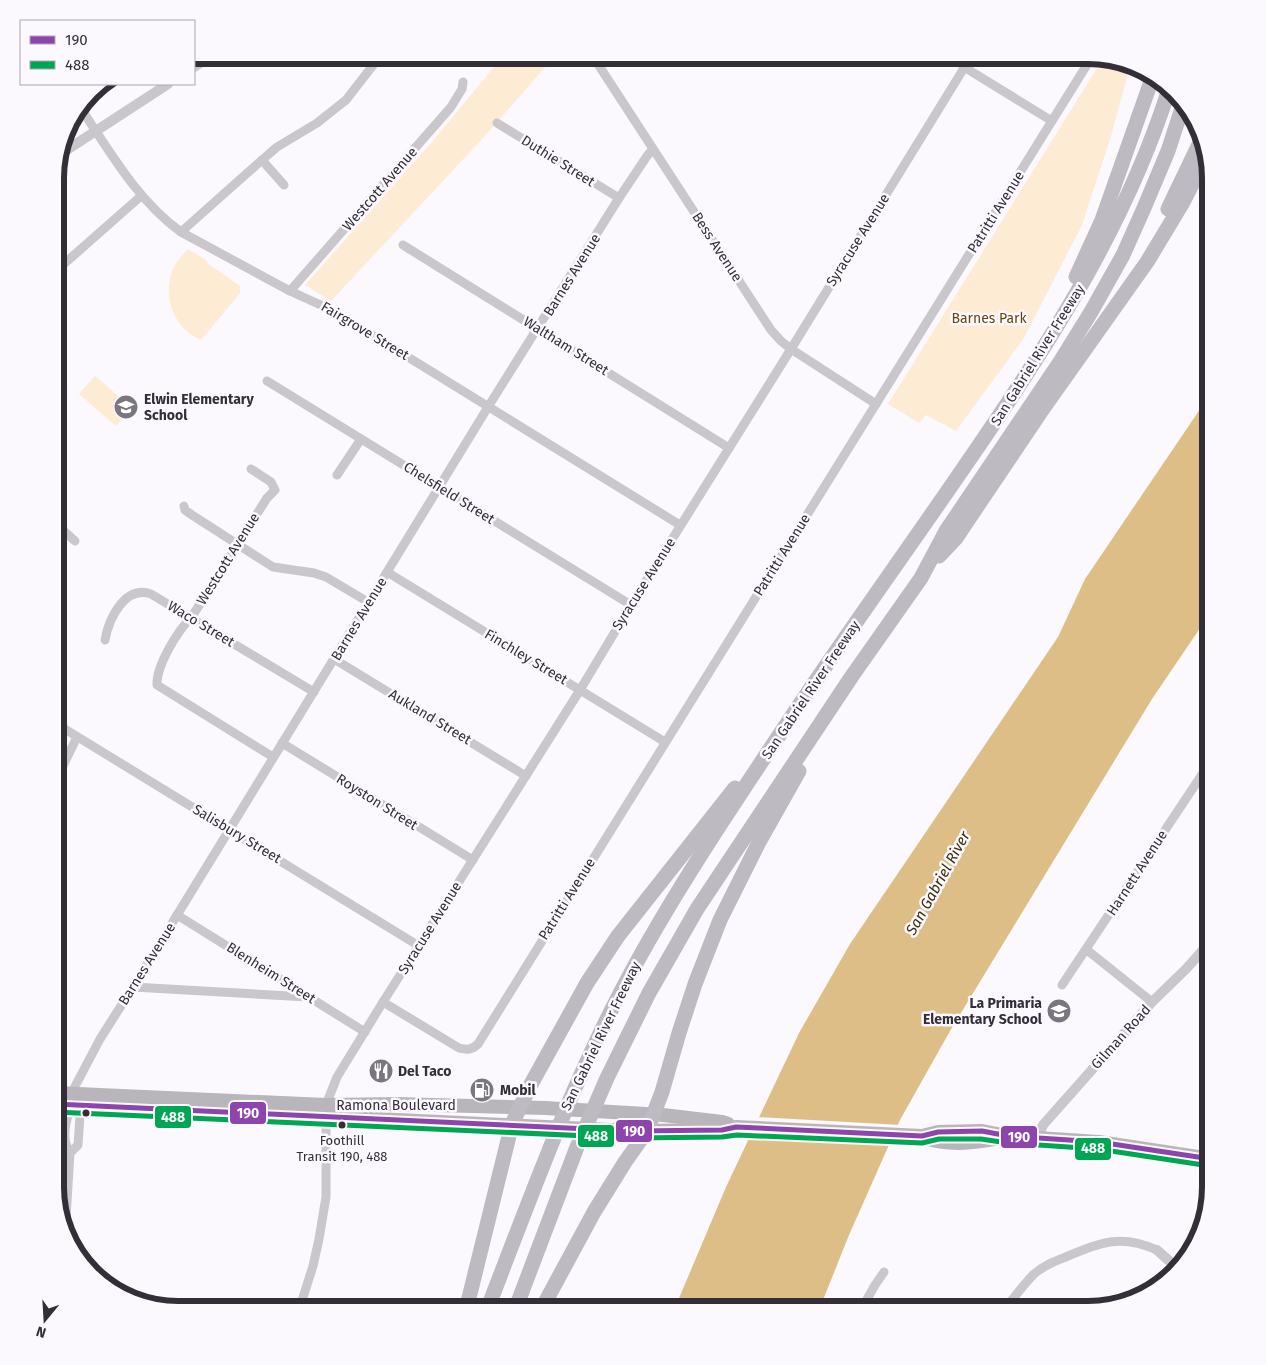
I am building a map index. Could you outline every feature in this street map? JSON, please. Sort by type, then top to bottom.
[{"type":"highway","points":[[1137,122],[1146,79]]},
{"type":"highway","points":[[1006,406],[1088,252],[1112,194],[1151,82]]},
{"type":"highway","name":"San Gabriel River Freeway","points":[[491,1301],[572,1093],[629,976],[686,879],[802,702],[1006,406],[1071,306],[1103,248],[1125,202],[1149,145],[1167,95]]},
{"type":"highway","name":"San Gabriel River Freeway","points":[[518,1301],[577,1147],[607,1078],[649,993],[697,909],[852,676],[921,578],[946,531],[1060,362],[1091,312],[1123,255],[1168,151],[1181,111]]},
{"type":"highway","points":[[1128,286],[1198,147]]},
{"type":"highway","points":[[921,578],[956,538],[1146,262],[1182,204],[1201,166]]},
{"type":"highway","points":[[546,1301],[594,1212],[647,1131],[692,992],[720,920],[759,842],[852,676]]},
{"type":"highway","points":[[468,1301],[512,1124],[518,1108],[587,983],[618,936],[802,702]]},
{"type":"main road","name":"Ramona Boulevard","points":[[64,1096],[72,1099],[326,1110],[606,1130],[722,1130],[736,1128],[916,1136],[936,1142],[981,1142],[1008,1136],[1098,1142],[1202,1158]]},
{"type":"main road","name":"Ramona Boulevard","points":[[64,1101],[72,1099]]},
{"type":"main road","name":"Ramona Boulevard","points":[[326,1110],[396,1104],[545,1108],[654,1114],[722,1122],[736,1128]]},
{"type":"street","points":[[181,232],[277,147],[317,123],[346,100],[374,64]]},
{"type":"street","name":"Bess Avenue","points":[[598,64],[771,330],[791,349],[876,404]]},
{"type":"street","points":[[961,64],[1052,121]]},
{"type":"street","name":"Syracuse Avenue","points":[[326,1110],[337,1077],[580,690],[966,64]]},
{"type":"street","name":"Patritti Avenue","points":[[383,1002],[449,1043],[467,1050],[474,1048],[478,1044],[1087,64]]},
{"type":"street","name":"Westcott Avenue","points":[[290,291],[451,107],[462,89],[463,82]]},
{"type":"street","points":[[68,149],[166,85]]},
{"type":"street","name":"Fairgrove Street","points":[[84,113],[141,196],[166,222],[290,291],[331,310],[680,525]]},
{"type":"street","name":"Duthie Street","points":[[497,123],[619,198]]},
{"type":"street","name":"Barnes Avenue","points":[[70,1153],[65,1145],[67,1115],[72,1099],[100,1039],[488,407],[619,198],[647,156],[654,149]]},
{"type":"street","points":[[262,160],[284,185]]},
{"type":"street","points":[[64,264],[141,196]]},
{"type":"street","name":"Waltham Street","points":[[403,245],[729,448]]},
{"type":"street","name":"Chelsfield Street","points":[[267,381],[631,605]]},
{"type":"street","points":[[337,475],[361,439]]},
{"type":"street","name":"Westcott Avenue","points":[[251,469],[271,482],[275,490],[267,498],[191,618],[185,624],[159,666],[156,678],[157,685],[273,757]]},
{"type":"street","points":[[184,506],[185,510],[192,515],[274,567],[314,573],[326,577],[368,602]]},
{"type":"street","points":[[64,531],[75,541]]},
{"type":"street","name":"Finchley Street","points":[[387,572],[665,742]]},
{"type":"street","name":"Waco Street","points":[[106,640],[108,627],[122,603],[129,596],[144,592],[152,594],[314,692]]},
{"type":"street","name":"Aukland Street","points":[[334,659],[526,776]]},
{"type":"street","name":"Salisbury Street","points":[[64,728],[419,946]]},
{"type":"street","points":[[64,764],[78,737]]},
{"type":"street","name":"Royston Street","points":[[282,743],[472,860]]},
{"type":"street","name":"Harnett Avenue","points":[[1062,985],[1202,774]]},
{"type":"street","name":"Blenheim Street","points":[[177,915],[365,1032]]},
{"type":"street","points":[[1086,950],[1152,1002]]},
{"type":"street","name":"Gilman Road","points":[[1038,1138],[1043,1125],[1152,1002],[1202,952]]},
{"type":"street","points":[[133,988],[310,998]]},
{"type":"street","points":[[66,1211],[70,1153],[78,1145],[80,1116],[72,1099]]},
{"type":"street","points":[[302,1301],[313,1266],[326,1198],[326,1110]]},
{"type":"street","points":[[1012,1301],[1034,1274],[1046,1265],[1101,1243],[1126,1241],[1142,1244],[1157,1250],[1173,1264]]},
{"type":"street","points":[[866,1301],[884,1272]]},
{"type":"green space","points":[[497,64],[548,64],[483,138],[331,301],[305,285],[432,142]]},
{"type":"green space","name":"Barnes Park","points":[[1099,64],[1129,71],[1111,136],[1082,225],[1024,338],[956,431],[926,415],[919,423],[888,404]]},
{"type":"green space","points":[[188,249],[240,286],[240,293],[201,340],[191,335],[183,327],[172,309],[169,299],[170,278],[174,267]]},
{"type":"green space","points":[[95,376],[132,408],[116,426],[79,394]]},
{"type":"water","name":"San Gabriel River","points":[[1202,406],[1202,625],[1152,699],[950,1031],[900,1120],[849,1235],[823,1301],[678,1301],[726,1187],[799,1033],[850,944],[1058,637],[1085,579]]},
{"type":"pier","points":[[756,1117],[901,1125],[892,1144],[747,1137]]},
{"type":"transit line","name":"190","points":[[64,1104],[633,1131],[722,1130],[736,1127],[922,1136],[938,1132],[982,1131],[1008,1136],[1099,1142],[1202,1158]]},
{"type":"transit line","name":"488","points":[[64,1112],[633,1138],[722,1137],[737,1135],[922,1143],[939,1139],[981,1139],[1008,1143],[1098,1149],[1202,1165]]},
{"type":"place","name":"Elwin Elementary School","points":[[126,407]]},
{"type":"place","name":"La Primaria Elementary School","points":[[1059,1011]]},
{"type":"place","name":"Del Taco","points":[[381,1071]]},
{"type":"place","name":"Mobil","points":[[482,1090]]},
{"type":"place","name":"Foothill Transit 190, 488","points":[[342,1125]]}]
